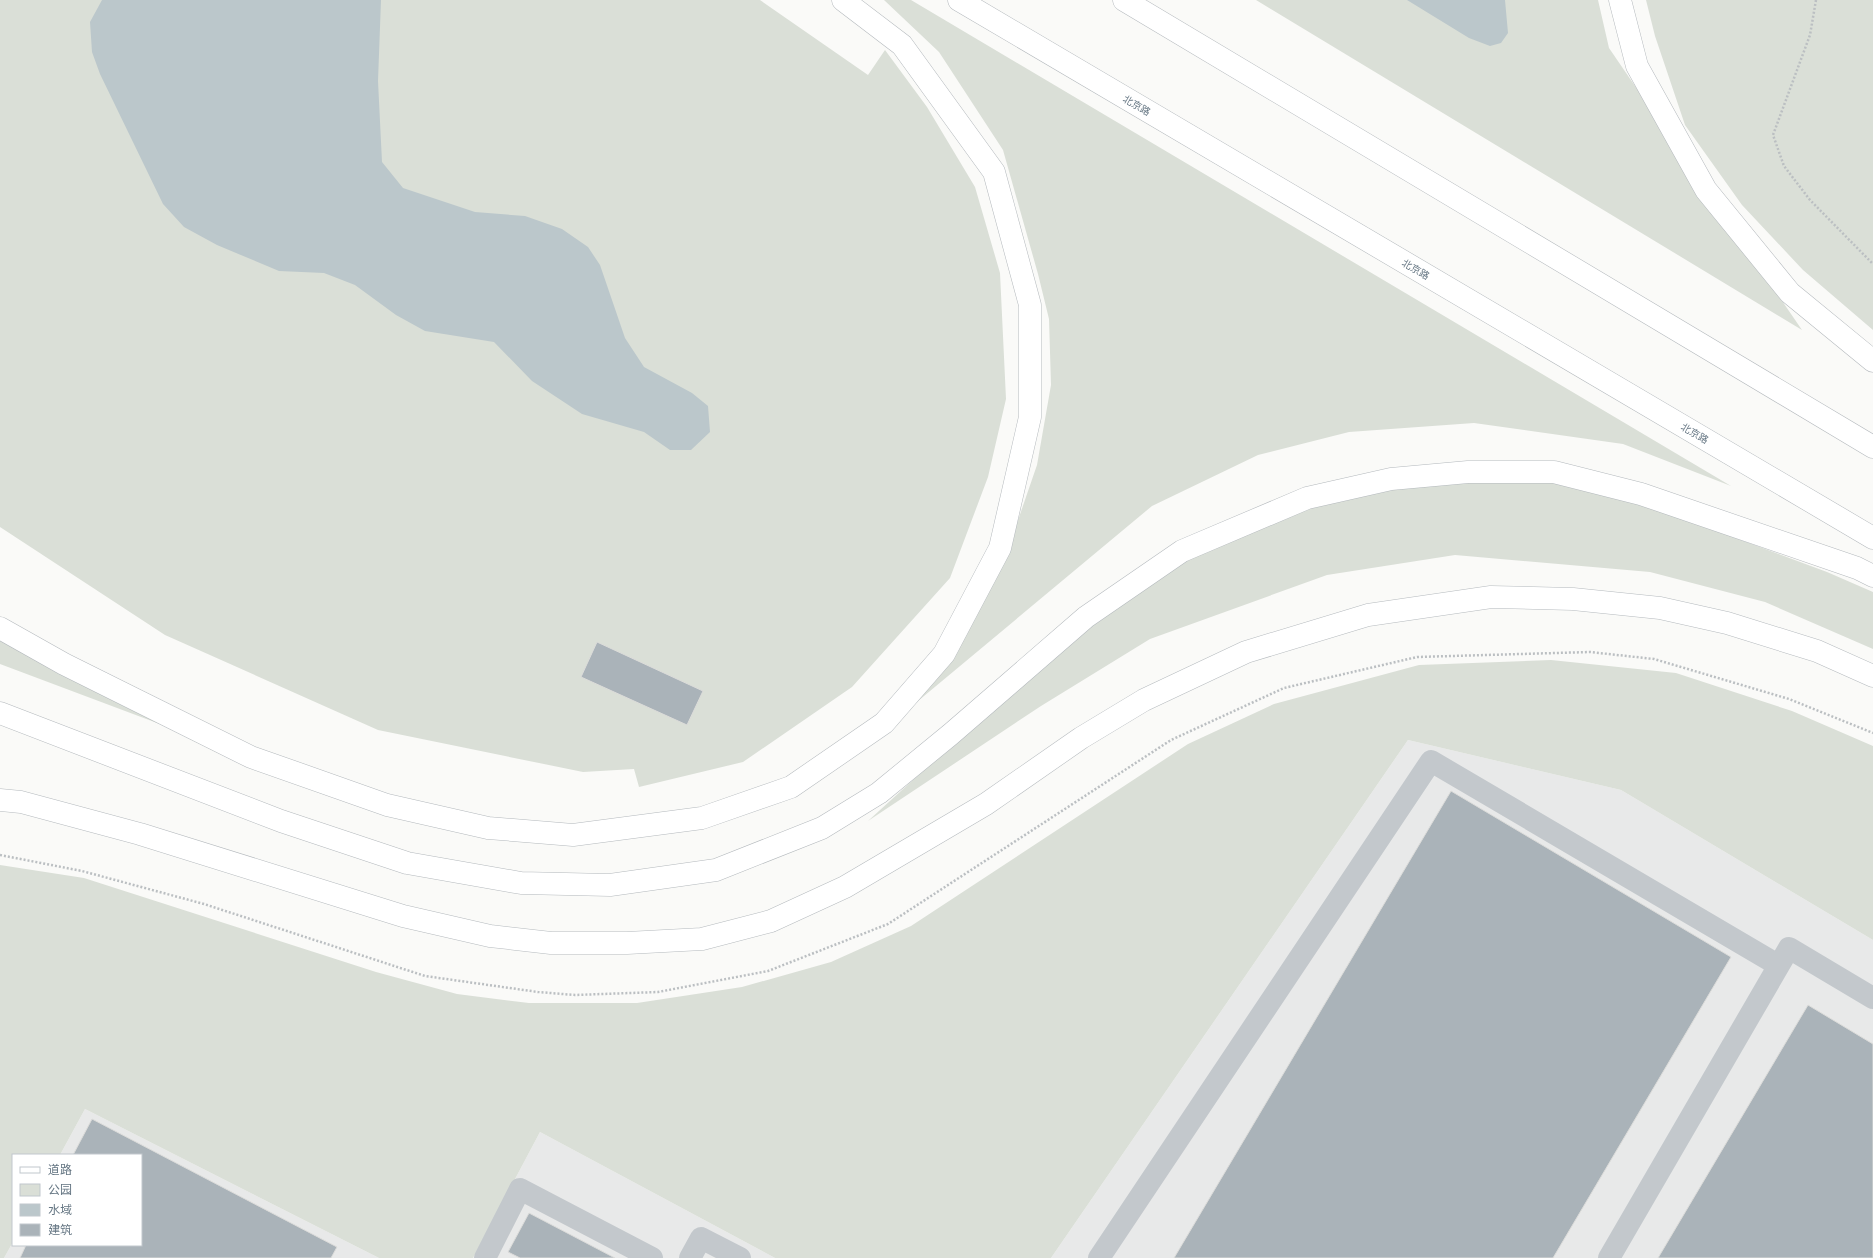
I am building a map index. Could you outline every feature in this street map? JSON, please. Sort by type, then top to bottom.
[{"type":"main road","points":[[0,628],[64,664],[251,757],[387,805],[488,828],[573,835],[702,818],[791,787],[884,723],[944,654],[1000,548],[1030,417],[1030,305],[994,172],[902,45],[843,0]]},
{"type":"main road","name":"北京路","points":[[959,0],[1873,538]]},
{"type":"main road","points":[[1124,0],[1873,447]]},
{"type":"main road","points":[[1620,0],[1637,66],[1706,190],[1790,292],[1873,361]]},
{"type":"main road","points":[[0,713],[281,821],[407,863],[521,883],[610,885],[716,870],[822,828],[879,793],[951,734],[1086,617],[1182,551],[1307,498],[1391,479],[1468,472],[1554,472],[1641,494],[1857,568],[1873,576]]},
{"type":"main road","points":[[0,800],[21,802],[140,834],[389,912],[490,936],[551,943],[627,943],[702,940],[771,920],[845,887],[986,804],[1080,738],[1144,700],[1246,652],[1368,615],[1491,597],[1573,599],[1660,608],[1727,622],[1802,646],[1873,676]]},
{"type":"lane","points":[[1099,1258],[1431,762],[1778,965]]},
{"type":"lane","points":[[1609,1258],[1788,948],[1873,998]]},
{"type":"lane","points":[[485,1258],[520,1189],[652,1258]]},
{"type":"lane","points":[[690,1258],[701,1238],[740,1258]]},
{"type":"path","points":[[1816,0],[1810,35],[1773,135],[1784,166],[1810,200],[1873,264]]},
{"type":"shaded area","points":[[1408,740],[1621,790],[1873,940],[1873,1258],[1051,1258]]},
{"type":"shaded area","points":[[85,1109],[379,1258],[4,1258],[12,1244],[12,1246],[142,1246],[142,1154],[61,1154]]},
{"type":"shaded area","points":[[540,1132],[775,1258],[473,1258]]},
{"type":"green space","points":[[0,0],[760,0],[868,75],[885,50],[927,107],[975,187],[1000,273],[1006,399],[988,477],[950,578],[852,687],[743,762],[639,787],[634,769],[583,772],[378,730],[165,635],[0,527]]},
{"type":"green space","points":[[884,0],[911,0],[1731,486],[1623,444],[1474,423],[1349,432],[1258,455],[1152,506],[900,716],[1005,558],[1037,465],[1051,385],[1049,319],[1038,274],[1003,150],[939,52]]},
{"type":"green space","points":[[1256,0],[1598,0],[1609,48],[1802,330]]},
{"type":"green space","points":[[1646,0],[1873,0],[1873,330],[1803,270],[1742,205],[1685,125],[1655,36]]},
{"type":"green space","points":[[1482,478],[1571,482],[1709,528],[1827,572],[1873,592],[1873,649],[1765,602],[1650,572],[1455,555],[1327,575],[1150,639],[1041,706],[868,821],[1004,697],[1090,624],[1189,554],[1306,506],[1375,489]]},
{"type":"green space","points":[[0,635],[181,732],[0,664]]},
{"type":"green space","points":[[1551,660],[1676,673],[1792,711],[1873,746],[1873,940],[1621,790],[1408,740],[1051,1258],[775,1258],[540,1132],[473,1258],[379,1258],[85,1109],[61,1154],[12,1154],[12,1244],[4,1258],[0,1258],[0,865],[84,878],[376,972],[457,994],[529,1003],[637,1003],[742,987],[831,962],[911,926],[1188,744],[1274,704],[1419,665]]},
{"type":"water","points":[[102,0],[381,0],[378,81],[382,162],[403,188],[475,212],[525,216],[562,229],[588,247],[600,265],[625,338],[644,367],[692,393],[708,406],[710,432],[691,450],[670,450],[644,432],[582,414],[532,381],[494,342],[425,331],[396,315],[355,285],[324,273],[279,271],[217,245],[184,227],[163,204],[100,74],[92,52],[90,22]]},
{"type":"water","points":[[1407,0],[1505,0],[1508,33],[1501,43],[1490,46],[1469,38]]},
{"type":"building","points":[[597,642],[703,691],[687,725],[581,677]]},
{"type":"building","points":[[1451,791],[1731,957],[1553,1258],[1174,1258]]},
{"type":"building","points":[[1808,1005],[1873,1044],[1873,1258],[1658,1258]]},
{"type":"building","points":[[92,1119],[337,1247],[331,1258],[20,1258],[26,1246],[142,1246],[142,1154],[74,1154]]},
{"type":"building","points":[[529,1213],[615,1258],[520,1258],[508,1252]]}]
